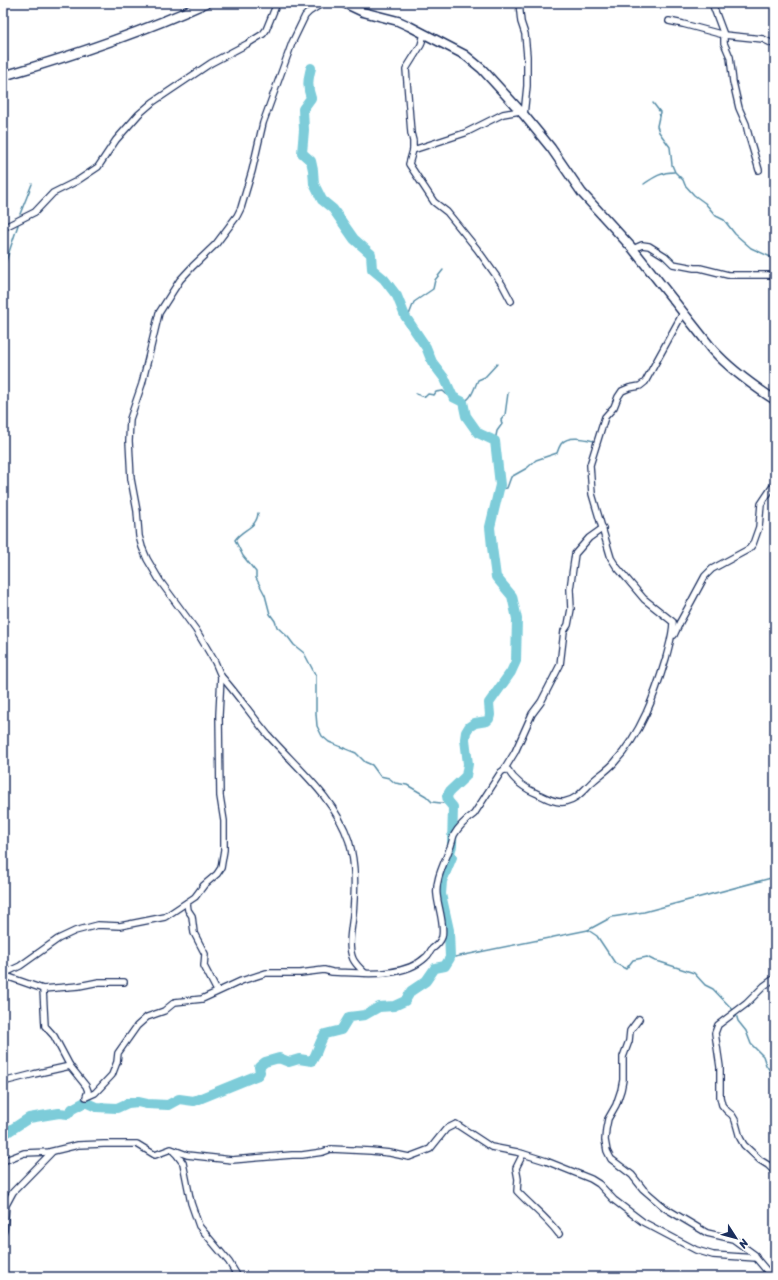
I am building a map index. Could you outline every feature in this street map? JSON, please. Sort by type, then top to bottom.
[{"type":"street","points":[[3,50],[4,76],[134,33],[206,3]]},
{"type":"street","points":[[3,228],[35,212],[53,193],[77,181],[98,167],[116,140],[139,114],[153,102],[211,62],[247,44],[263,34],[266,30],[276,3]]},
{"type":"street","points":[[323,3],[305,16],[292,43],[263,124],[252,171],[241,208],[237,216],[216,244],[180,280],[160,314],[142,384],[130,419],[129,441],[131,479],[137,512],[138,536],[147,559],[160,581],[196,630],[215,662],[221,676],[266,732],[322,793],[343,828],[353,856],[355,875],[350,941],[353,958],[365,973]]},
{"type":"street","points":[[344,3],[370,15],[398,21],[456,50],[473,62],[522,113],[552,148],[582,193],[633,249],[683,313],[726,364],[747,381],[775,400]]},
{"type":"street","points":[[520,3],[520,22],[525,34],[527,56],[527,86],[522,113]]},
{"type":"street","points":[[712,3],[724,35],[724,43],[730,57],[733,82],[739,108],[746,124],[759,170]]},
{"type":"street","points":[[669,21],[724,35],[763,39],[775,45]]},
{"type":"street","points":[[424,34],[421,45],[406,70],[413,142],[410,164],[417,178],[434,202],[447,212],[462,229],[502,284],[511,301]]},
{"type":"street","points":[[413,150],[465,133],[503,114],[522,113]]},
{"type":"street","points":[[633,249],[642,245],[649,246],[665,256],[673,264],[700,268],[728,275],[775,275]]},
{"type":"street","points":[[504,770],[508,770],[510,775],[524,788],[552,800],[562,802],[582,794],[590,784],[613,764],[642,722],[659,682],[669,648],[673,622],[644,599],[611,558],[592,494],[590,465],[605,416],[614,407],[622,391],[640,386],[645,382],[683,313]]},
{"type":"street","points":[[669,648],[680,622],[704,576],[712,568],[749,549],[753,544],[760,527],[761,504],[775,483]]},
{"type":"street","points":[[43,989],[45,1026],[54,1036],[70,1066],[86,1086],[88,1091],[86,1097],[95,1093],[112,1075],[118,1062],[118,1053],[137,1026],[147,1017],[164,1010],[175,1002],[202,999],[217,991],[254,976],[266,973],[300,974],[324,970],[332,972],[365,973],[392,972],[407,968],[427,956],[442,937],[441,918],[436,893],[437,884],[449,850],[452,846],[454,835],[474,814],[500,772],[504,770],[515,752],[532,714],[541,702],[560,665],[564,631],[568,625],[571,609],[570,589],[575,554],[589,538],[602,528]]},
{"type":"street","points":[[3,975],[20,966],[58,939],[75,931],[98,925],[120,926],[165,917],[195,897],[204,886],[218,874],[221,868],[224,850],[224,822],[220,796],[219,715],[221,676]]},
{"type":"street","points":[[187,903],[188,910],[192,916],[194,933],[205,954],[204,966],[217,991]]},
{"type":"street","points":[[3,975],[43,989],[79,986],[98,982],[124,982]]},
{"type":"street","points":[[775,978],[764,986],[746,1004],[718,1025],[715,1034],[720,1067],[720,1097],[722,1105],[735,1120],[740,1138],[744,1145],[775,1172]]},
{"type":"street","points":[[639,1019],[630,1031],[629,1041],[623,1056],[623,1080],[621,1090],[616,1105],[608,1119],[605,1140],[611,1159],[632,1175],[643,1189],[665,1208],[707,1233],[733,1239],[749,1250],[755,1255],[772,1277]]},
{"type":"street","points":[[3,1082],[70,1066]]},
{"type":"street","points":[[3,1161],[24,1153],[49,1152],[78,1145],[136,1144],[155,1155],[171,1149],[187,1155],[232,1160],[302,1155],[323,1152],[331,1149],[390,1152],[409,1157],[430,1149],[446,1129],[456,1124],[491,1147],[517,1152],[546,1161],[592,1179],[599,1184],[614,1200],[643,1222],[696,1250],[712,1255],[756,1258]]},
{"type":"street","points":[[171,1149],[183,1164],[191,1203],[199,1226],[238,1277]]},
{"type":"street","points":[[3,1233],[6,1205],[13,1192],[54,1150]]},
{"type":"street","points":[[523,1154],[516,1168],[518,1179],[517,1191],[548,1221],[559,1234]]},
{"type":"waterway","points":[[3,1135],[29,1118],[59,1113],[68,1114],[72,1109],[85,1102],[96,1107],[117,1108],[128,1103],[138,1102],[168,1105],[179,1099],[194,1101],[258,1075],[260,1072],[259,1067],[265,1062],[279,1058],[289,1062],[299,1059],[312,1061],[325,1034],[341,1030],[349,1017],[365,1015],[379,1007],[394,1006],[405,1001],[411,991],[426,981],[435,968],[445,966],[450,958],[449,930],[441,894],[442,881],[452,857],[450,853],[452,846],[453,807],[448,801],[447,796],[450,791],[466,776],[468,764],[465,739],[466,732],[469,727],[475,723],[487,721],[489,719],[489,703],[511,672],[516,661],[517,619],[512,596],[496,577],[490,527],[500,485],[495,441],[478,433],[466,416],[463,402],[453,397],[445,379],[432,362],[426,347],[405,316],[397,296],[384,279],[372,269],[371,254],[354,239],[333,209],[322,200],[314,184],[311,161],[302,153],[304,130],[303,109],[311,98],[308,83],[311,68]]},
{"type":"waterway","points":[[653,103],[660,112],[657,126],[659,132],[670,147],[672,165],[675,172],[683,180],[685,185],[694,195],[705,203],[716,216],[724,220],[735,234],[751,248],[775,259]]},
{"type":"waterway","points":[[644,184],[658,175],[674,172]]},
{"type":"waterway","points":[[20,214],[32,184]]},
{"type":"waterway","points":[[3,270],[18,225]]},
{"type":"waterway","points":[[405,316],[409,315],[414,302],[433,289],[435,280],[443,270]]},
{"type":"waterway","points":[[416,394],[425,397],[428,394],[434,395],[436,392],[443,391],[455,400],[462,402],[466,401],[472,394],[478,380],[485,377],[497,364]]},
{"type":"waterway","points":[[495,441],[497,431],[502,424],[501,420],[505,415],[508,393]]},
{"type":"waterway","points":[[500,485],[502,489],[507,488],[511,477],[527,468],[536,460],[557,453],[560,445],[568,439],[577,438],[594,441]]},
{"type":"waterway","points":[[258,513],[255,522],[235,540],[243,556],[256,572],[256,578],[265,595],[270,614],[277,627],[304,653],[316,676],[317,726],[322,736],[329,742],[356,753],[365,762],[372,765],[380,776],[389,778],[395,783],[407,785],[426,796],[432,802],[450,804]]},
{"type":"waterway","points":[[450,958],[588,930],[612,917],[644,912],[775,877]]},
{"type":"waterway","points":[[588,930],[597,936],[615,963],[626,969],[633,960],[647,957],[655,961],[694,973],[705,985],[713,989],[734,1011]]},
{"type":"waterway","points":[[736,1014],[738,1021],[746,1031],[751,1044],[763,1056],[766,1065],[775,1078]]}]
